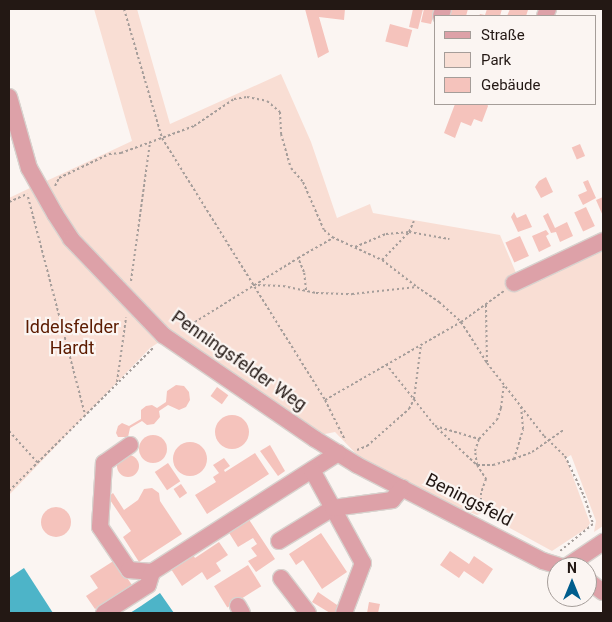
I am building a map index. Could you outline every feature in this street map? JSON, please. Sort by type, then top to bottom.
[{"type":"street","name":"Penningsfelder Weg","points":[[9,97],[34,193],[71,239],[168,338],[342,448],[357,465]]},
{"type":"street","points":[[514,283],[603,241]]},
{"type":"street","points":[[130,445],[104,463],[100,528],[129,570],[152,572],[312,470],[342,448]]},
{"type":"street","name":"Beningsfeld","points":[[357,465],[547,562]]},
{"type":"street","points":[[312,470],[363,562],[344,613]]},
{"type":"street","points":[[279,541],[333,508],[392,500],[402,488]]},
{"type":"street","points":[[580,557],[603,542]]},
{"type":"street","points":[[104,613],[148,585],[152,572]]},
{"type":"street","points":[[281,578],[308,613]]},
{"type":"path","points":[[124,9],[162,138],[325,400],[342,448]]},
{"type":"path","points":[[9,202],[55,187],[59,178],[109,154],[122,153],[194,126],[234,99],[247,97],[267,100],[280,112],[281,134],[291,168],[303,182],[324,230],[334,238],[382,260],[439,302],[461,322],[487,363],[547,439],[565,456],[584,496],[593,524],[568,548],[543,561]]},
{"type":"path","points":[[117,382],[150,142]]},
{"type":"path","points":[[34,193],[85,414]]},
{"type":"path","points":[[382,260],[409,232],[414,221]]},
{"type":"path","points":[[355,247],[386,234],[409,232],[449,239]]},
{"type":"path","points":[[9,491],[152,349],[253,285],[334,238]]},
{"type":"path","points":[[298,258],[304,272],[306,290]]},
{"type":"path","points":[[325,400],[461,322],[514,283]]},
{"type":"path","points":[[253,285],[283,286],[352,294],[417,287]]},
{"type":"path","points":[[486,304],[487,363]]},
{"type":"path","points":[[357,465],[351,452],[367,446],[409,409],[414,399],[422,344]]},
{"type":"path","points":[[386,364],[435,426],[477,466],[486,479],[481,493],[481,516],[477,527]]},
{"type":"path","points":[[477,466],[475,451],[479,438],[497,420],[501,408],[504,384]]},
{"type":"path","points":[[514,459],[523,429],[521,406]]},
{"type":"path","points":[[435,426],[479,438]]},
{"type":"path","points":[[477,466],[492,465],[532,452],[547,439],[563,430]]},
{"type":"path","points":[[9,431],[37,462]]},
{"type":"green space","points":[[94,9],[137,9],[170,124],[281,74],[311,142],[337,218],[370,204],[373,213],[500,235],[522,287],[603,251],[603,526],[594,532],[596,521],[571,455],[566,458],[590,523],[587,528],[552,551],[482,513],[477,515],[432,497],[365,463],[335,432],[320,435],[173,334],[93,257],[40,184],[132,141]]},
{"type":"green space","name":"Iddelsfelder Hardt","points":[[30,188],[57,228],[164,339],[150,348],[9,495],[9,198]]},
{"type":"water","points":[[24,568],[53,613],[9,613],[9,578]]},
{"type":"water","points":[[160,593],[174,613],[130,613],[141,606]]},
{"type":"building","points":[[305,9],[345,9],[344,20],[319,17],[329,52],[318,58]]},
{"type":"building","points":[[413,9],[423,9],[418,29],[409,27]]},
{"type":"building","points":[[424,9],[435,9],[431,24],[421,22]]},
{"type":"building","points":[[446,9],[468,9],[466,15],[444,15]]},
{"type":"building","points":[[487,9],[502,9],[500,15],[485,15]]},
{"type":"building","points":[[510,9],[528,10],[526,15],[507,15]]},
{"type":"building","points":[[390,24],[412,30],[408,47],[385,41]]},
{"type":"building","points":[[455,105],[488,105],[482,122],[474,119],[471,126],[461,122],[455,138],[444,133]]},
{"type":"building","points":[[580,144],[585,156],[577,159],[572,148]]},
{"type":"building","points":[[546,177],[553,192],[541,198],[535,187],[539,181]]},
{"type":"building","points":[[588,180],[596,198],[583,205],[578,195],[587,191],[583,182]]},
{"type":"building","points":[[603,197],[603,216],[596,200]]},
{"type":"building","points":[[586,207],[595,226],[583,232],[574,212]]},
{"type":"building","points":[[514,212],[517,218],[526,214],[532,227],[518,232],[511,217]]},
{"type":"building","points":[[548,213],[555,228],[567,222],[573,236],[560,242],[556,232],[551,233],[543,216]]},
{"type":"building","points":[[546,230],[549,234],[546,236],[551,246],[539,252],[532,236]]},
{"type":"building","points":[[520,236],[529,256],[514,263],[505,243]]},
{"type":"building","points":[[176,385],[184,386],[189,392],[190,400],[186,407],[179,410],[168,405],[159,411],[160,417],[154,424],[147,425],[142,421],[130,428],[128,437],[118,437],[116,433],[118,426],[122,423],[129,426],[141,419],[141,410],[146,406],[152,405],[157,408],[166,402],[167,391]]},
{"type":"building","points":[[217,387],[228,395],[222,404],[211,396]]},
{"type":"building","points":[[232,415],[239,416],[244,420],[248,425],[248,439],[244,444],[239,448],[232,449],[225,448],[220,444],[216,439],[215,432],[216,425],[220,420],[225,416]]},
{"type":"building","points":[[153,435],[163,439],[167,449],[163,459],[153,463],[143,459],[139,449],[143,439]]},
{"type":"building","points":[[190,442],[197,443],[202,447],[206,452],[206,466],[202,471],[197,475],[190,476],[183,475],[178,471],[174,466],[173,459],[174,452],[178,447],[183,443]]},
{"type":"building","points":[[270,445],[285,471],[278,476],[260,451]]},
{"type":"building","points":[[255,453],[269,474],[207,514],[195,495],[216,482],[213,477],[219,473],[213,465],[224,458],[230,466],[224,470],[225,472]]},
{"type":"building","points":[[128,455],[136,458],[139,466],[136,474],[128,477],[120,474],[117,466],[120,458]]},
{"type":"building","points":[[168,463],[180,481],[167,490],[155,472]]},
{"type":"building","points":[[181,484],[187,493],[180,498],[174,489]]},
{"type":"building","points":[[152,488],[159,493],[160,501],[182,534],[139,562],[123,537],[131,531],[108,497],[113,493],[124,510],[138,500],[144,489]]},
{"type":"building","points":[[56,507],[62,508],[70,516],[70,528],[62,536],[56,537],[50,536],[42,528],[41,522],[42,516],[50,508]]},
{"type":"building","points":[[246,515],[275,559],[256,572],[248,561],[257,556],[251,548],[257,544],[253,538],[238,547],[226,528]]},
{"type":"building","points":[[321,533],[347,572],[322,589],[303,560],[296,565],[289,554]]},
{"type":"building","points":[[219,542],[228,555],[216,563],[221,571],[207,580],[202,572],[182,586],[169,566],[191,551],[195,558]]},
{"type":"building","points":[[450,551],[469,564],[474,556],[493,569],[483,584],[464,571],[459,578],[440,565]]},
{"type":"building","points":[[115,560],[132,585],[95,609],[86,596],[98,588],[90,576]]},
{"type":"building","points":[[248,565],[261,586],[227,607],[214,586]]},
{"type":"building","points":[[318,592],[340,607],[336,613],[330,613],[312,602]]},
{"type":"building","points":[[369,602],[380,604],[378,613],[367,613]]}]
